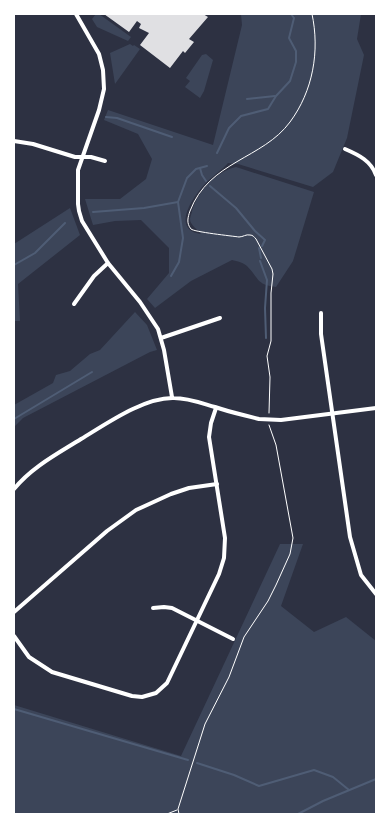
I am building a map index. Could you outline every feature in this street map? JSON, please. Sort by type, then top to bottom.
[{"type":"street","points":[[76,14],[96,47],[103,70],[104,89],[78,170],[79,211],[82,220],[108,263],[151,317],[161,338],[172,398]]},
{"type":"street","points":[[14,141],[33,144],[75,157],[91,157],[105,161]]},
{"type":"street","points":[[345,149],[361,156],[374,168],[376,175]]},
{"type":"street","points":[[74,304],[94,276],[108,263]]},
{"type":"street","points":[[321,313],[321,334],[352,546],[362,575],[376,594]]},
{"type":"street","points":[[161,338],[220,318]]},
{"type":"street","points":[[14,489],[39,465],[115,418],[139,406],[172,398],[185,398],[259,420],[281,420],[376,408]]},
{"type":"street","points":[[14,636],[29,658],[52,672],[116,692],[142,697],[156,692],[166,683],[219,574],[224,558],[225,538],[209,437],[216,408]]},
{"type":"street","points":[[14,612],[107,531],[136,510],[189,488],[217,484]]},
{"type":"street","points":[[154,608],[172,608],[233,640]]},
{"type":"path","points":[[179,814],[178,809],[205,724],[229,677],[244,637],[268,601],[292,548],[293,538],[274,440],[269,427],[270,377],[267,356],[271,333],[272,269],[253,236],[238,237],[195,232],[190,227],[188,220],[193,203],[200,190],[222,170],[282,132],[297,112],[308,88],[316,49],[312,14]]},
{"type":"path","points":[[167,814],[178,809]]},
{"type":"shaded area","points":[[96,14],[99,14],[131,37],[128,41],[97,27],[92,19]]},
{"type":"shaded area","points":[[241,14],[361,14],[357,39],[364,55],[347,138],[333,172],[313,187],[238,164],[228,163],[204,185],[190,205],[186,220],[187,226],[192,231],[201,234],[190,221],[198,196],[214,178],[236,167],[314,192],[293,261],[276,287],[261,283],[246,265],[232,260],[191,281],[155,308],[147,299],[169,273],[169,248],[141,220],[115,221],[93,225],[85,199],[120,199],[146,179],[152,159],[138,134],[104,120],[108,110],[213,145],[242,25]]},
{"type":"shaded area","points":[[130,44],[140,49],[115,84],[110,53]]},
{"type":"shaded area","points":[[206,54],[213,60],[204,91],[200,98],[185,87],[190,81],[186,78],[202,55]]},
{"type":"shaded area","points":[[70,208],[80,235],[18,284],[20,321],[14,321],[14,244]]},
{"type":"shaded area","points":[[135,312],[147,325],[157,350],[23,418],[14,427],[14,405],[53,383],[56,375],[70,371],[90,354],[100,350]]},
{"type":"shaded area","points":[[280,544],[303,544],[281,606],[314,632],[346,617],[376,641],[376,814],[14,814],[14,705],[181,756]]},
{"type":"building","points":[[104,14],[203,14],[208,17],[189,39],[194,42],[185,53],[183,51],[170,68],[140,45],[149,33],[139,28],[141,24],[137,21],[129,32]]},
{"type":"waterway","points":[[217,153],[229,128],[241,116],[268,109],[276,96],[290,81],[296,62],[296,51],[289,38],[294,18],[291,14]]},
{"type":"waterway","points":[[247,99],[275,96]]},
{"type":"waterway","points":[[106,117],[117,118],[172,137]]},
{"type":"waterway","points":[[171,276],[179,262],[183,238],[178,202],[187,178],[196,169],[207,166]]},
{"type":"waterway","points":[[200,168],[206,181]]},
{"type":"waterway","points":[[210,186],[236,208],[265,240],[262,246]]},
{"type":"waterway","points":[[93,212],[144,208],[178,202]]},
{"type":"waterway","points":[[14,265],[35,253],[65,223]]},
{"type":"waterway","points":[[259,248],[261,258]]},
{"type":"waterway","points":[[260,261],[267,280],[265,308],[266,338]]},
{"type":"waterway","points":[[14,419],[92,372]]},
{"type":"waterway","points":[[14,709],[188,760]]},
{"type":"waterway","points":[[197,763],[234,775],[259,786],[314,770],[333,777],[349,790]]},
{"type":"waterway","points":[[298,814],[323,801],[376,779]]}]
